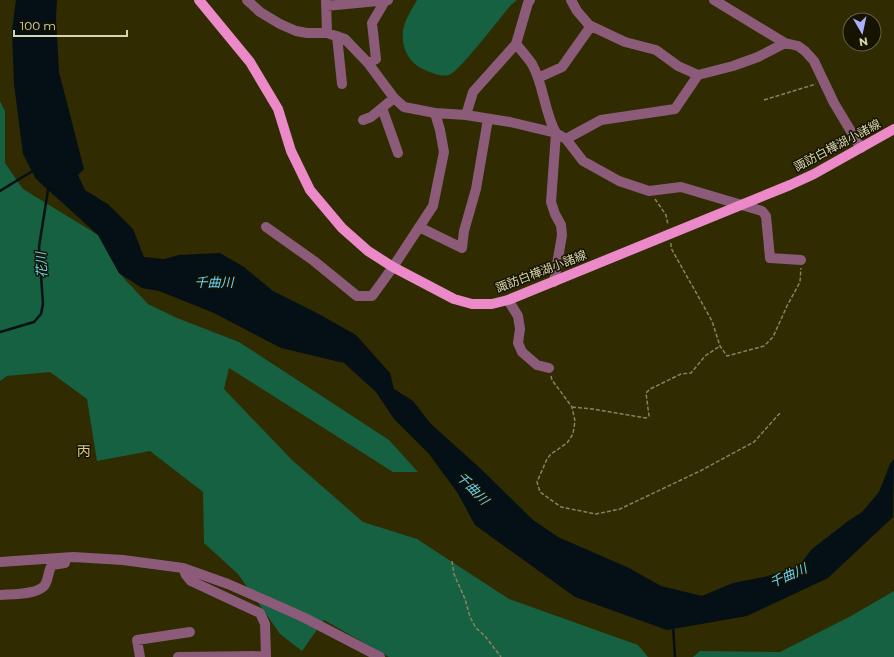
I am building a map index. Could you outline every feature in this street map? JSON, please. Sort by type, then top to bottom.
[{"type":"main road","name":"諏訪白樺湖小諸線","points":[[199,0],[250,62],[278,109],[291,151],[310,190],[342,228],[368,251],[393,267],[454,299],[472,304],[492,304],[508,300],[742,205],[790,185],[894,129]]},
{"type":"street","points":[[246,0],[260,12],[280,24],[296,31],[327,33],[345,40],[368,63],[394,98],[404,107],[510,122],[556,133],[566,139],[583,162],[620,181],[650,191],[681,187],[762,211],[766,216],[770,258],[801,260]]},
{"type":"street","points":[[327,33],[326,3],[388,0]]},
{"type":"street","points":[[368,63],[376,59],[372,23],[385,1],[388,0]]},
{"type":"street","points":[[466,115],[473,92],[516,44],[530,0]]},
{"type":"street","points":[[571,0],[577,11],[591,26],[625,42],[656,50],[678,66],[698,75],[734,66],[758,57],[785,43]]},
{"type":"street","points":[[714,0],[785,43],[798,46],[805,51],[814,61],[834,103],[861,148]]},
{"type":"street","points":[[538,78],[562,67],[591,26]]},
{"type":"street","points":[[337,36],[342,84]]},
{"type":"street","points":[[516,44],[532,64],[556,133],[551,202],[561,225],[562,235],[554,282]]},
{"type":"street","points":[[566,139],[601,120],[675,109],[698,75]]},
{"type":"street","points":[[363,120],[371,117],[394,98]]},
{"type":"street","points":[[382,108],[398,153]]},
{"type":"street","points":[[266,227],[314,261],[357,296],[372,296],[433,206],[444,152],[435,112]]},
{"type":"street","points":[[419,227],[462,248],[464,231],[476,189],[488,119]]},
{"type":"street","points":[[508,300],[518,316],[520,329],[518,343],[522,352],[537,365],[549,368]]},
{"type":"street","points":[[0,594],[31,592],[44,586],[47,579],[47,572],[52,565],[69,562],[73,560],[73,557]]},
{"type":"street","points":[[0,562],[73,557],[123,560],[183,568],[228,584],[305,618],[380,657]]},
{"type":"street","points":[[178,657],[266,657],[265,624],[260,613],[191,581],[186,576],[183,568]]},
{"type":"street","points":[[140,657],[137,640],[190,632]]},
{"type":"path","points":[[764,100],[824,82]]},
{"type":"path","points":[[650,191],[666,215],[671,248],[712,321],[720,346],[727,356],[764,346],[773,336],[800,282],[801,260]]},
{"type":"path","points":[[572,407],[593,408],[646,418],[649,416],[646,393],[650,389],[681,374],[691,373],[705,356],[720,346]]},
{"type":"path","points":[[549,368],[552,380],[572,407],[575,421],[573,434],[567,443],[551,454],[547,459],[537,482],[540,492],[561,507],[596,514],[620,509],[700,471],[754,442],[780,413]]},
{"type":"path","points":[[452,560],[454,574],[465,599],[470,617],[476,628],[485,636],[501,657]]},
{"type":"green space","points":[[417,0],[517,0],[510,6],[461,65],[449,75],[443,75],[419,67],[410,59],[405,49],[403,43],[403,31],[408,15]]},
{"type":"green space","points":[[0,101],[5,111],[5,163],[23,189],[98,235],[119,273],[148,304],[177,318],[239,342],[389,440],[418,472],[393,472],[229,368],[224,389],[292,460],[363,522],[417,539],[509,599],[638,645],[648,657],[389,657],[324,620],[302,651],[280,634],[238,574],[204,543],[203,492],[150,451],[97,461],[87,399],[50,372],[7,376],[0,381]]},
{"type":"green space","points":[[894,591],[894,657],[693,657],[700,651],[780,652],[851,616]]},
{"type":"water","name":"千曲川","points":[[16,0],[57,0],[56,18],[59,72],[84,169],[78,175],[85,190],[109,205],[133,229],[144,257],[164,259],[179,255],[220,253],[244,267],[273,291],[356,335],[390,373],[394,389],[413,401],[430,423],[481,469],[533,520],[558,537],[629,568],[661,586],[702,596],[733,583],[764,577],[798,567],[812,549],[862,512],[879,492],[890,464],[894,459],[893,517],[828,578],[747,616],[667,630],[575,597],[475,525],[457,492],[429,454],[394,419],[376,392],[344,363],[281,348],[214,313],[159,291],[142,288],[119,273],[98,235],[36,179],[23,154],[14,84],[12,30]]},
{"type":"waterway","points":[[0,191],[34,170]]},
{"type":"waterway","name":"花川","points":[[0,332],[34,322],[41,314],[43,304],[39,247],[48,190],[50,189]]},
{"type":"waterway","points":[[673,626],[675,657]]},
{"type":"district","name":"丙","points":[[84,451]]}]
